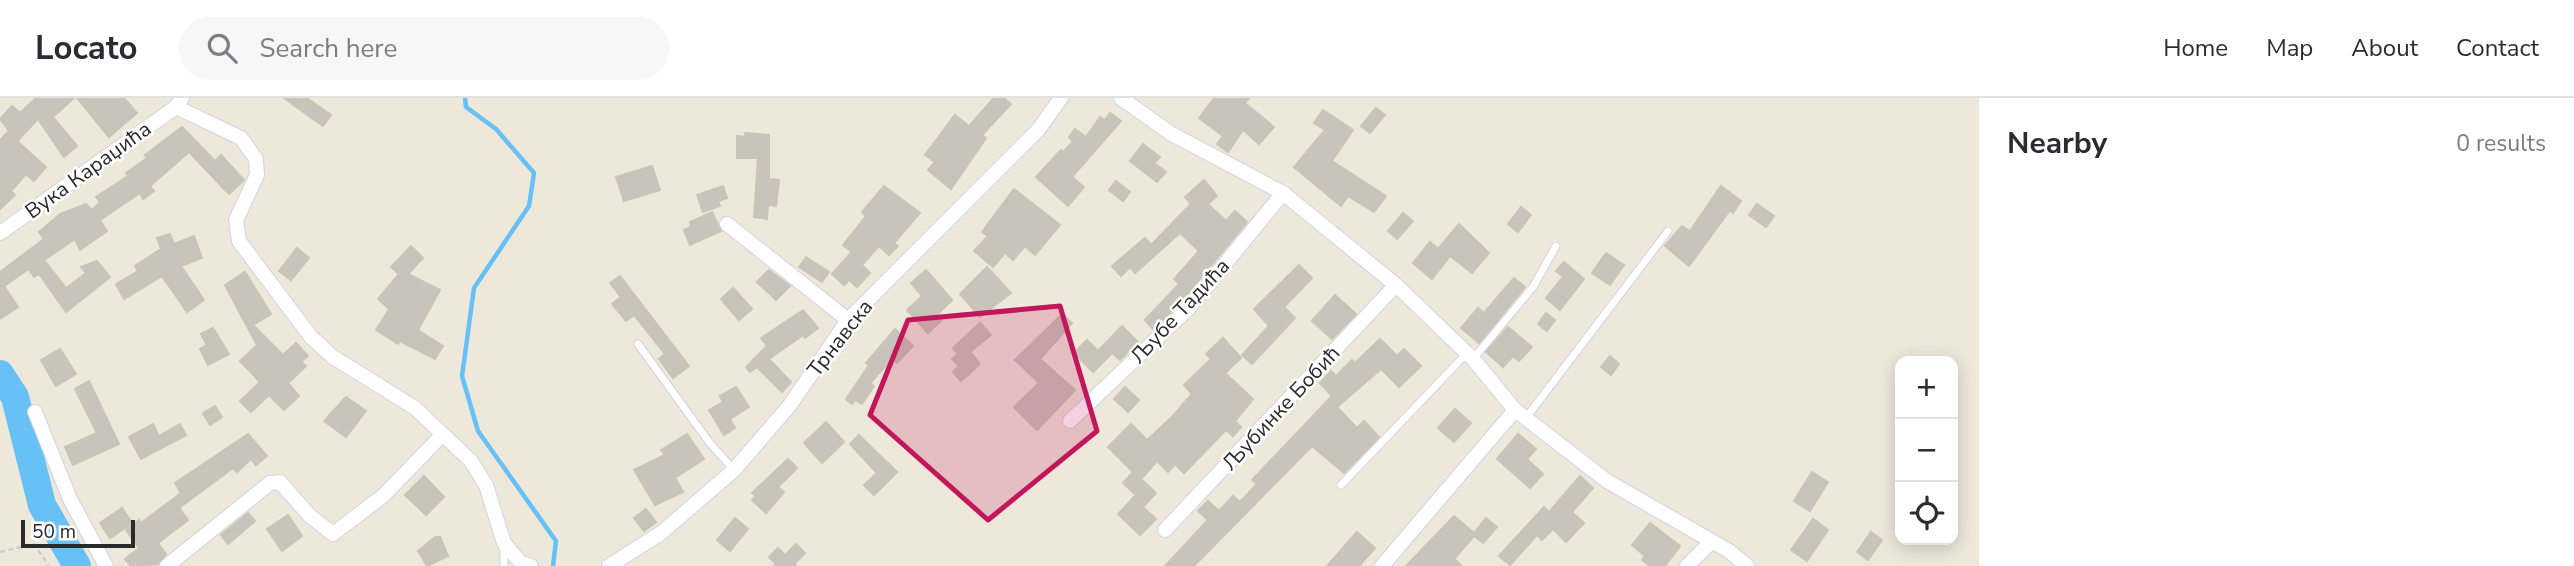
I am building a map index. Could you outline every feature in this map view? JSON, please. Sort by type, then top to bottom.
[{"type":"street","name":"Трнавска","points":[[609,566],[661,533],[734,470],[790,405],[848,320],[1038,130],[1061,98]]},
{"type":"street","points":[[1121,98],[1170,132],[1283,192],[1396,285],[1470,356],[1520,414],[1607,481],[1729,551],[1747,566]]},
{"type":"street","points":[[179,102],[241,138],[256,159],[255,182],[236,220],[239,241],[311,337],[333,357],[415,408],[471,461],[486,485],[504,543],[526,564]]},
{"type":"street","name":"Вука Караџића","points":[[0,233],[179,102]]},
{"type":"street","name":"Љубе Тадића","points":[[1070,421],[1188,309],[1283,192]]},
{"type":"street","points":[[727,224],[760,247],[848,320]]},
{"type":"street","name":"Љубинке Бобић","points":[[1165,530],[1396,285]]},
{"type":"street","points":[[34,412],[70,499],[106,566]]},
{"type":"street","points":[[1382,566],[1520,414]]},
{"type":"street","points":[[167,566],[264,486],[277,482],[292,492],[326,532],[333,534],[384,495],[442,435]]},
{"type":"street","points":[[1687,566],[1711,542]]},
{"type":"lane","points":[[1520,414],[1668,231]]},
{"type":"lane","points":[[1341,485],[1470,356],[1532,286],[1556,246]]},
{"type":"lane","points":[[638,344],[709,442],[734,470]]},
{"type":"lane","points":[[504,543],[504,566]]},
{"type":"path","points":[[0,552],[34,544],[49,566]]},
{"type":"highlighted area","points":[[1060,306],[1097,431],[988,520],[870,415],[908,320]]},
{"type":"building","points":[[36,98],[74,98],[53,117],[77,146],[64,157],[38,119],[17,141],[46,167],[34,181],[26,174],[11,191],[15,195],[0,209],[0,140],[9,131],[0,119],[12,106],[20,113]]},
{"type":"building","points":[[77,98],[124,98],[137,113],[109,137]]},
{"type":"building","points":[[284,98],[307,98],[331,115],[323,126]]},
{"type":"building","points":[[994,98],[1004,98],[1011,104],[982,135],[986,138],[951,189],[928,170],[935,162],[925,155],[955,115],[969,126]]},
{"type":"building","points":[[1214,98],[1249,98],[1245,103],[1274,127],[1259,144],[1243,130],[1228,152],[1217,144],[1223,136],[1199,118]]},
{"type":"building","points":[[1376,108],[1385,115],[1370,133],[1361,126]]},
{"type":"building","points":[[1323,110],[1353,130],[1332,161],[1386,196],[1374,212],[1348,196],[1341,206],[1294,167],[1325,130],[1314,123]]},
{"type":"building","points":[[1110,113],[1121,121],[1072,177],[1084,187],[1068,206],[1036,177],[1061,150],[1063,152],[1073,142],[1069,137],[1075,129],[1086,137],[1100,117],[1105,120]]},
{"type":"building","points":[[182,127],[215,161],[221,155],[244,180],[229,194],[189,152],[150,186],[154,191],[143,199],[140,193],[100,220],[107,231],[80,250],[75,239],[44,260],[66,288],[86,273],[81,267],[97,261],[110,277],[66,312],[39,274],[34,277],[29,269],[4,286],[18,307],[0,319],[0,272],[44,239],[39,232],[60,214],[86,204],[92,210],[100,202],[96,197],[128,176],[126,173],[147,158],[145,155]]},
{"type":"building","points":[[745,133],[769,135],[769,179],[779,180],[776,206],[768,205],[767,219],[754,217],[758,158],[737,158],[737,136],[746,137]]},
{"type":"building","points":[[1143,144],[1160,157],[1154,163],[1166,172],[1157,182],[1130,161]]},
{"type":"building","points":[[652,166],[660,190],[624,201],[616,177]]},
{"type":"building","points":[[1204,180],[1217,196],[1208,204],[1226,221],[1235,211],[1247,222],[1179,304],[1153,329],[1145,320],[1179,284],[1174,279],[1199,251],[1180,233],[1135,273],[1130,267],[1121,276],[1112,266],[1145,238],[1151,245],[1191,204],[1185,197]]},
{"type":"building","points":[[1116,181],[1130,192],[1123,201],[1109,190]]},
{"type":"building","points":[[723,186],[727,198],[718,201],[720,206],[703,212],[697,195]]},
{"type":"building","points":[[884,186],[920,213],[894,243],[898,246],[889,255],[879,246],[862,265],[870,273],[857,287],[849,280],[844,285],[832,274],[852,252],[843,245],[866,216],[862,212]]},
{"type":"building","points":[[1721,186],[1741,201],[1733,213],[1730,210],[1689,266],[1665,246],[1682,226],[1690,231]]},
{"type":"building","points":[[1014,189],[1060,225],[1035,255],[1025,246],[1013,260],[1005,253],[993,267],[974,251],[988,236],[982,232]]},
{"type":"building","points":[[1757,204],[1774,216],[1766,227],[1749,215]]},
{"type":"building","points":[[1521,207],[1531,215],[1518,232],[1508,224]]},
{"type":"building","points":[[712,212],[721,231],[690,245],[684,230],[691,227],[690,222]]},
{"type":"building","points":[[1403,213],[1413,221],[1397,239],[1388,231]]},
{"type":"building","points":[[1459,224],[1489,253],[1472,273],[1450,256],[1432,279],[1413,263],[1430,242],[1438,249]]},
{"type":"building","points":[[170,234],[174,244],[194,236],[202,258],[181,266],[204,300],[187,312],[162,276],[124,299],[116,284],[138,271],[135,266],[161,249],[157,238]]},
{"type":"building","points":[[411,246],[423,258],[408,274],[440,290],[418,330],[443,346],[435,359],[400,341],[398,344],[376,330],[389,309],[378,299],[399,274],[391,267]]},
{"type":"building","points":[[297,248],[309,258],[291,280],[279,271]]},
{"type":"building","points":[[1606,253],[1624,265],[1610,285],[1592,273]]},
{"type":"building","points":[[806,257],[829,272],[822,282],[799,267]]},
{"type":"building","points":[[1564,262],[1584,279],[1560,310],[1546,298],[1563,277],[1556,271]]},
{"type":"building","points":[[1299,265],[1312,278],[1284,307],[1295,318],[1252,364],[1242,355],[1269,326],[1254,309]]},
{"type":"building","points":[[987,267],[1011,293],[980,317],[960,294]]},
{"type":"building","points":[[769,270],[790,286],[776,300],[757,282]]},
{"type":"building","points":[[926,270],[952,300],[937,315],[942,320],[928,333],[907,310],[922,296],[911,283]]},
{"type":"building","points":[[245,272],[271,314],[253,325],[283,355],[296,343],[308,356],[301,362],[306,366],[288,383],[299,396],[284,410],[269,395],[251,412],[240,401],[260,382],[240,361],[257,345],[225,285]]},
{"type":"building","points":[[620,276],[689,366],[673,378],[659,359],[665,354],[634,315],[626,321],[612,304],[621,297],[610,283]]},
{"type":"building","points":[[1514,278],[1525,287],[1479,343],[1461,328],[1478,308],[1484,313]]},
{"type":"building","points":[[733,288],[752,309],[739,320],[721,299]]},
{"type":"building","points":[[1335,295],[1356,314],[1332,339],[1312,321]]},
{"type":"building","points":[[803,310],[818,328],[805,338],[803,335],[769,359],[791,382],[782,392],[757,367],[750,372],[746,367],[767,346],[761,338]]},
{"type":"building","points":[[1546,313],[1555,320],[1547,331],[1538,324]]},
{"type":"building","points":[[1062,314],[1072,323],[1040,359],[1075,390],[1037,430],[1014,407],[1039,383],[1015,360]]},
{"type":"building","points":[[980,323],[991,335],[970,352],[980,364],[961,381],[953,372],[959,366],[952,359],[958,354],[953,348]]},
{"type":"building","points":[[1122,326],[1138,342],[1120,360],[1112,353],[1093,372],[1074,353],[1087,340],[1098,351]]},
{"type":"building","points":[[1508,327],[1532,347],[1519,361],[1513,356],[1503,367],[1486,352]]},
{"type":"building","points":[[213,328],[229,354],[208,365],[200,349],[207,345],[201,334]]},
{"type":"building","points":[[895,329],[913,346],[897,363],[892,359],[870,383],[874,386],[862,404],[855,400],[852,404],[846,399],[869,365],[866,363]]},
{"type":"building","points":[[1223,338],[1241,358],[1225,373],[1253,399],[1235,421],[1241,427],[1233,436],[1226,430],[1184,473],[1175,464],[1168,472],[1157,461],[1141,479],[1156,493],[1143,507],[1156,519],[1140,535],[1118,514],[1136,495],[1123,483],[1133,472],[1108,447],[1131,424],[1147,440],[1172,417],[1192,394],[1184,385],[1211,359],[1206,354]]},
{"type":"building","points":[[1380,339],[1397,356],[1404,349],[1421,366],[1399,387],[1381,369],[1337,407],[1357,428],[1364,421],[1379,437],[1344,473],[1312,446],[1194,566],[1165,566],[1208,520],[1198,511],[1208,501],[1219,511],[1233,496],[1240,502],[1257,484],[1252,480],[1332,396],[1320,383],[1331,371],[1336,376],[1352,360],[1355,363]]},
{"type":"building","points":[[60,349],[76,374],[56,386],[41,360]]},
{"type":"building","points":[[1610,356],[1619,364],[1611,375],[1601,367]]},
{"type":"building","points":[[89,381],[119,444],[73,465],[65,447],[97,433],[75,389]]},
{"type":"building","points":[[736,387],[749,407],[730,419],[735,428],[724,435],[709,410],[723,402],[720,396]]},
{"type":"building","points":[[1125,387],[1139,400],[1128,412],[1114,399]]},
{"type":"building","points":[[346,397],[366,411],[346,437],[324,421]]},
{"type":"building","points":[[215,406],[222,417],[210,425],[203,413]]},
{"type":"building","points":[[1455,409],[1471,423],[1454,442],[1438,428]]},
{"type":"building","points":[[826,422],[844,442],[822,463],[804,443]]},
{"type":"building","points":[[153,424],[159,436],[180,424],[186,435],[141,459],[129,437]]},
{"type":"building","points":[[248,434],[267,456],[256,465],[251,459],[237,472],[233,468],[179,508],[188,520],[158,543],[166,554],[158,564],[131,566],[125,559],[139,548],[126,530],[139,520],[141,523],[181,493],[175,483]]},
{"type":"building","points":[[687,434],[704,459],[675,478],[683,492],[655,505],[634,470],[665,455],[661,450]]},
{"type":"building","points":[[1518,434],[1536,449],[1527,459],[1543,474],[1530,488],[1497,459]]},
{"type":"building","points":[[859,435],[897,472],[874,495],[864,485],[877,473],[850,444]]},
{"type":"building","points":[[788,459],[797,468],[778,487],[784,492],[766,513],[752,500],[756,496],[752,493]]},
{"type":"building","points":[[1812,472],[1828,482],[1810,511],[1794,501]]},
{"type":"building","points":[[424,476],[444,497],[426,515],[405,495]]},
{"type":"building","points":[[1580,476],[1593,488],[1572,512],[1584,523],[1566,542],[1553,529],[1542,540],[1537,535],[1510,565],[1499,556],[1544,507],[1549,512]]},
{"type":"building","points":[[122,508],[132,523],[110,538],[100,523]]},
{"type":"building","points":[[646,509],[656,522],[644,531],[634,518]]},
{"type":"building","points":[[248,513],[255,521],[228,544],[221,535]]},
{"type":"building","points":[[288,515],[302,536],[282,551],[267,529]]},
{"type":"building","points":[[1454,516],[1474,533],[1486,518],[1497,527],[1483,543],[1474,536],[1454,559],[1462,566],[1406,566]]},
{"type":"building","points":[[735,518],[748,529],[730,551],[717,540]]},
{"type":"building","points":[[1813,519],[1828,530],[1807,561],[1791,550]]},
{"type":"building","points":[[1650,523],[1680,546],[1665,566],[1650,566],[1642,560],[1645,556],[1632,545]]},
{"type":"building","points":[[1357,532],[1375,548],[1359,566],[1327,566]]},
{"type":"building","points":[[1871,532],[1882,540],[1868,560],[1857,552]]},
{"type":"building","points":[[435,537],[440,537],[448,556],[427,566],[418,551]]},
{"type":"building","points":[[796,544],[805,553],[794,564],[796,566],[774,566],[776,564],[769,557],[778,548],[785,555]]},
{"type":"waterway","points":[[465,98],[466,107],[496,129],[534,173],[529,206],[474,288],[462,376],[478,431],[556,541],[553,566]]},
{"type":"waterway","points":[[0,374],[15,397],[42,505],[77,566]]}]
